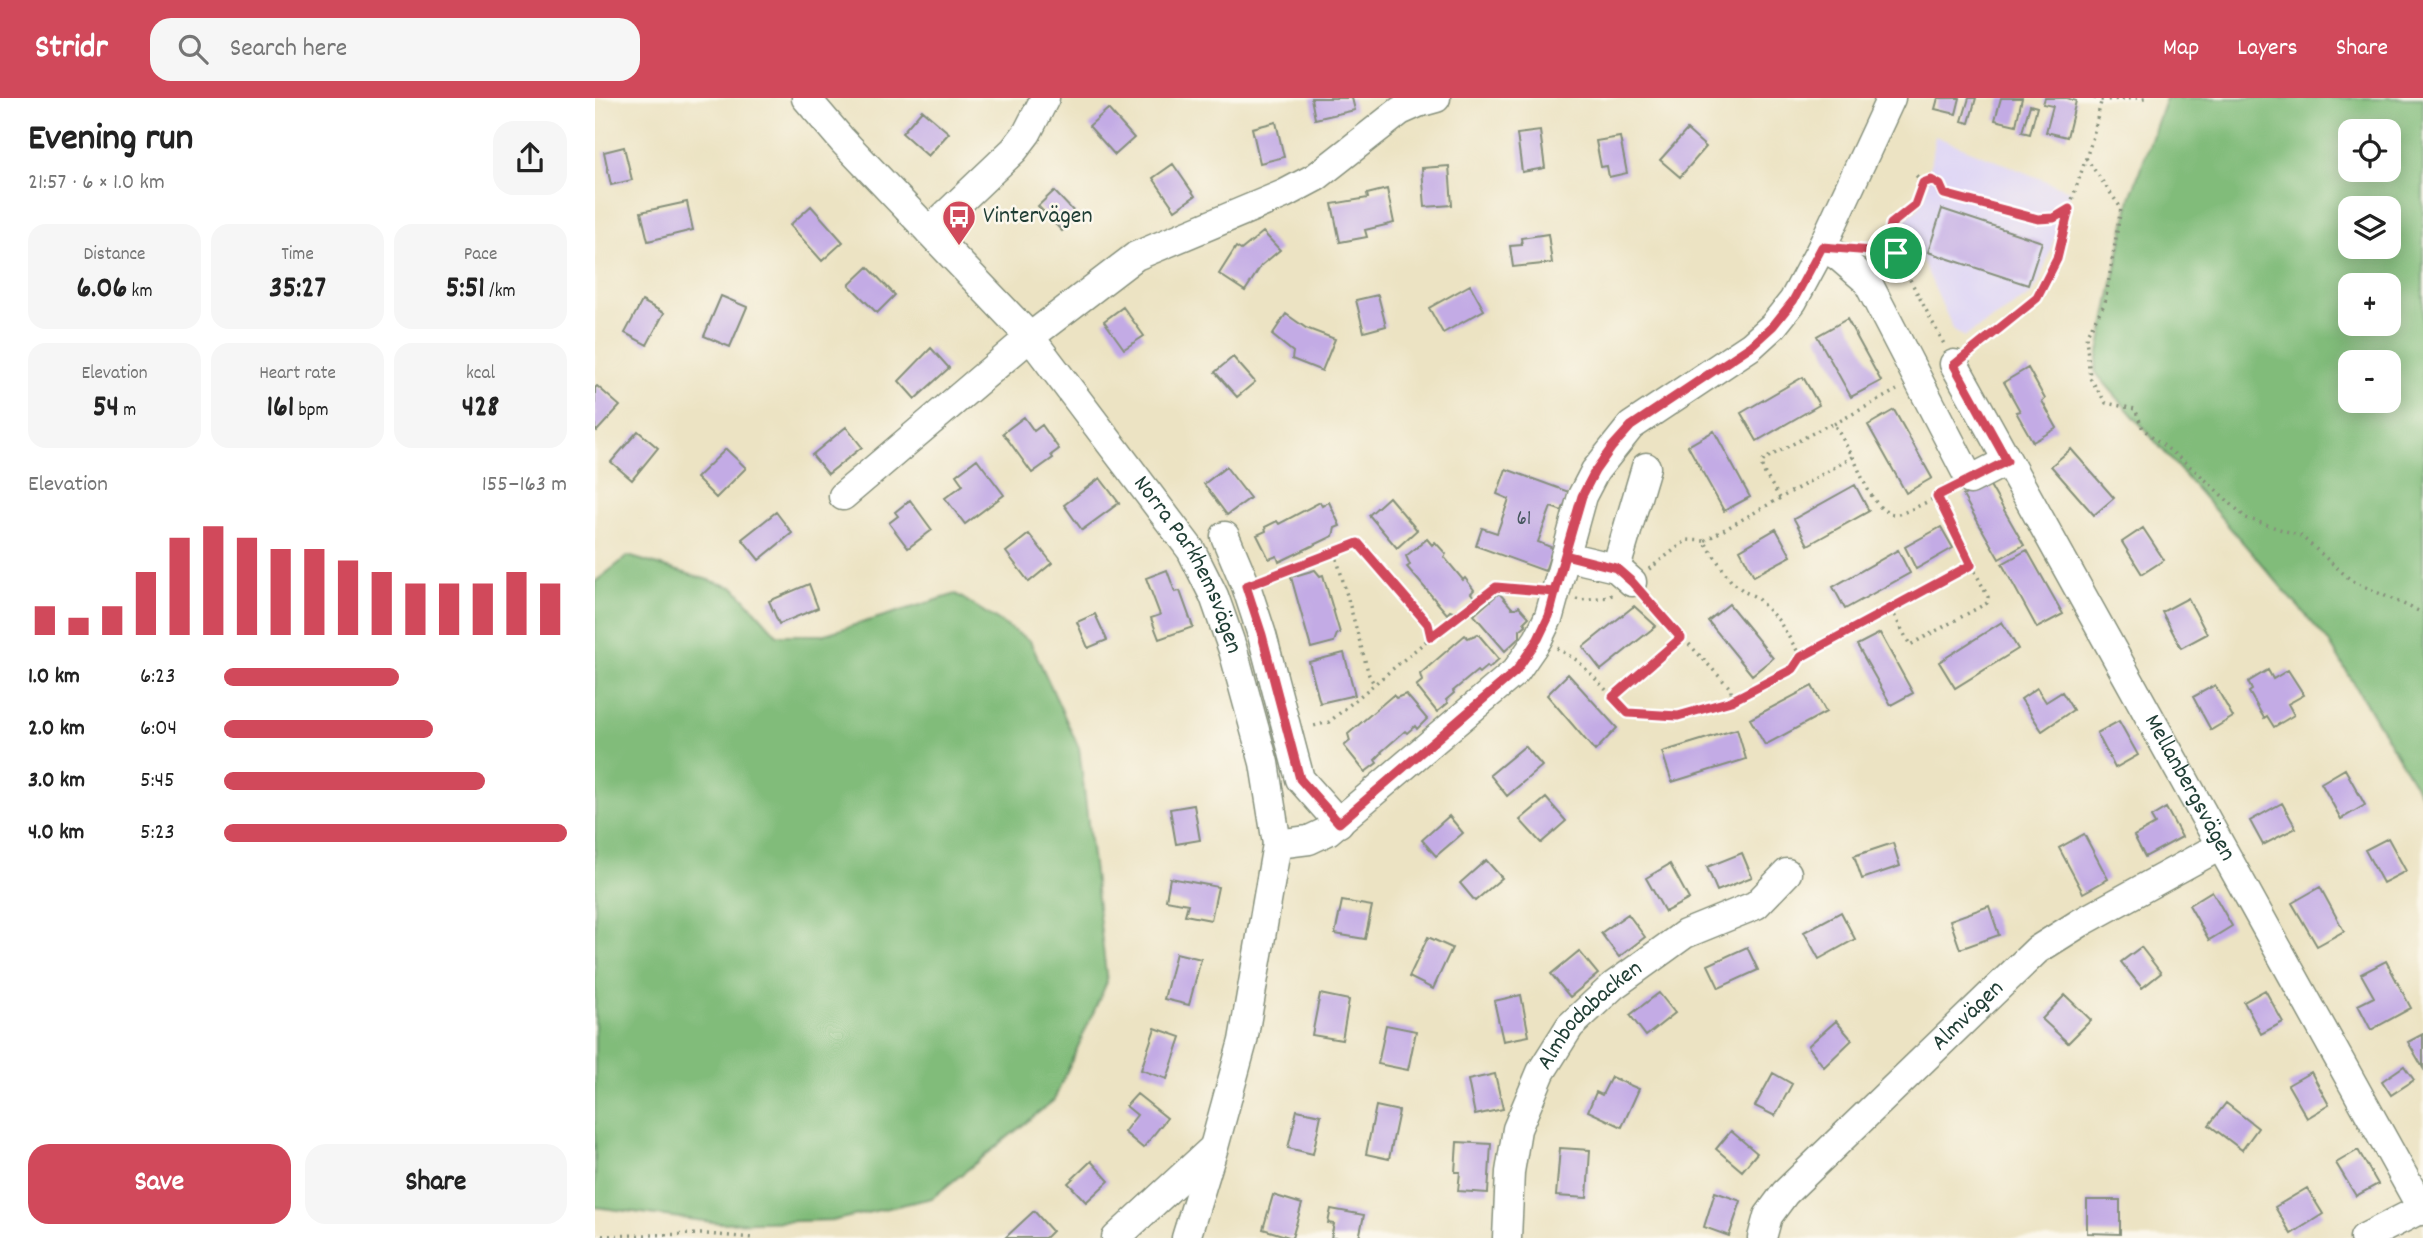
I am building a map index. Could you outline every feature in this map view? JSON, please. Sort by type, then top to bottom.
[{"type":"street","name":"Norra Parkhemsvägen","points":[[806,98],[842,140],[1030,337],[1191,550],[1204,573],[1233,650],[1264,763],[1277,844],[1243,1041],[1215,1147],[1186,1238]]},
{"type":"street","points":[[929,231],[1014,150],[1027,133],[1045,98]]},
{"type":"street","points":[[843,496],[1030,337],[1136,256],[1284,194],[1316,177],[1401,111],[1436,98]]},
{"type":"street","points":[[1277,844],[1309,840],[1328,831],[1516,671],[1564,595],[1565,555],[1582,496],[1595,471],[1631,426],[1751,346],[1773,326],[1793,301],[1822,247],[1891,98]]},
{"type":"street","points":[[1822,247],[1838,256],[1867,281],[1970,480],[2007,461]]},
{"type":"street","name":"Mellanbergsvägen","points":[[1954,365],[2423,1210]]},
{"type":"street","points":[[1565,555],[1624,575],[1646,467]]},
{"type":"street","points":[[1225,536],[1246,586],[1262,635],[1300,779],[1339,823]]},
{"type":"street","name":"Almvägen","points":[[1762,1238],[1768,1216],[1785,1193],[2037,950],[2080,923],[2220,846]]},
{"type":"street","name":"Almbodabacken","points":[[1507,1238],[1510,1172],[1517,1129],[1541,1072],[1570,1026],[1613,986],[1685,934],[1756,905],[1787,873]]},
{"type":"street","points":[[1116,1238],[1215,1147]]},
{"type":"street","points":[[2364,1238],[2423,1210]]},
{"type":"path","points":[[2094,98],[2145,98]]},
{"type":"path","points":[[2069,209],[2054,218],[2038,219],[1944,194],[1940,185],[1931,180],[1923,183],[1915,205],[1891,224],[1889,235],[1896,253],[1954,365],[2037,298],[2057,259],[2102,99]]},
{"type":"path","points":[[2086,158],[2121,208],[2105,303],[2086,336],[2090,378],[2106,402],[2136,409],[2143,429],[2197,472],[2246,519],[2301,536],[2352,581],[2423,613]]},
{"type":"path","points":[[1913,172],[1923,183]]},
{"type":"path","points":[[1859,250],[1896,253]]},
{"type":"path","points":[[1780,498],[1761,464],[1765,459],[1917,378]]},
{"type":"path","points":[[1834,424],[1877,505],[1887,514],[1900,514],[1970,480]]},
{"type":"path","points":[[1288,732],[1329,722],[1496,587],[1564,595],[1580,600],[1609,597],[1624,575],[1687,541],[1704,541],[1853,457]]},
{"type":"path","points":[[1891,609],[1910,645],[1987,603],[1988,597],[1937,496]]},
{"type":"path","points":[[1704,541],[1731,581],[1756,597],[1779,621],[1801,657]]},
{"type":"path","points":[[1246,586],[1358,543],[1428,624],[1431,637]]},
{"type":"path","points":[[1335,552],[1374,685]]},
{"type":"path","points":[[1555,646],[1578,661],[1628,713],[1678,716],[1731,701],[1793,669],[1801,657],[1971,565]]},
{"type":"path","points":[[1624,575],[1731,689],[1731,701]]},
{"type":"path","points":[[1613,697],[1681,638]]},
{"type":"path","points":[[595,1236],[706,1234],[753,1238]]},
{"type":"shaded area","points":[[1935,136],[2071,191],[2039,283],[2031,295],[1964,337],[1954,331],[1904,220],[1918,209],[1925,196]]},
{"type":"green space","points":[[2166,98],[2423,98],[2423,798],[2329,642],[2095,372],[2130,198]]},
{"type":"green space","points":[[628,556],[735,588],[777,635],[822,635],[956,594],[1030,641],[1079,748],[1107,982],[1054,1100],[932,1198],[836,1220],[720,1223],[595,1207],[595,582]]},
{"type":"building","points":[[1311,98],[1352,98],[1355,110],[1315,119]]},
{"type":"building","points":[[1938,98],[1960,98],[1956,114],[1935,109]]},
{"type":"building","points":[[1969,98],[1976,98],[1969,123],[1962,121]]},
{"type":"building","points":[[2001,98],[2022,98],[2016,125],[1995,120]]},
{"type":"building","points":[[2045,98],[2076,101],[2067,137],[2046,132],[2053,106],[2043,104]]},
{"type":"building","points":[[2030,105],[2037,107],[2030,134],[2022,132]]},
{"type":"building","points":[[1108,109],[1134,138],[1115,155],[1089,126]]},
{"type":"building","points":[[922,110],[949,133],[928,156],[902,133]]},
{"type":"building","points":[[1276,122],[1284,157],[1260,163],[1252,128]]},
{"type":"building","points":[[1687,130],[1706,147],[1680,177],[1660,160]]},
{"type":"building","points":[[1540,131],[1545,168],[1522,172],[1517,134]]},
{"type":"building","points":[[1620,137],[1627,173],[1609,177],[1607,166],[1601,167],[1596,141]]},
{"type":"building","points":[[624,147],[632,180],[611,185],[604,152]]},
{"type":"building","points":[[1173,164],[1195,196],[1175,210],[1153,178]]},
{"type":"building","points":[[1449,166],[1452,205],[1425,207],[1422,168]]},
{"type":"building","points":[[1387,189],[1394,223],[1365,230],[1367,237],[1340,242],[1332,204],[1368,198],[1367,194]]},
{"type":"building","points":[[1054,191],[1078,216],[1062,231],[1038,206]]},
{"type":"building","points":[[687,202],[693,230],[648,241],[641,212]]},
{"type":"building","points":[[811,206],[843,242],[822,261],[790,225]]},
{"type":"building","points":[[1942,209],[2042,242],[2028,285],[1928,252]]},
{"type":"building","points":[[1263,232],[1280,250],[1261,266],[1245,291],[1219,274],[1236,247],[1241,250]]},
{"type":"building","points":[[1548,234],[1552,263],[1513,267],[1510,246],[1522,245],[1521,238]]},
{"type":"building","points":[[868,267],[895,295],[877,313],[849,285]]},
{"type":"building","points":[[1470,285],[1484,310],[1443,333],[1429,308]]},
{"type":"building","points":[[1378,295],[1386,326],[1364,332],[1356,300]]},
{"type":"building","points":[[721,296],[747,307],[730,347],[704,336]]},
{"type":"building","points":[[642,301],[664,313],[647,345],[625,333]]},
{"type":"building","points":[[1123,307],[1144,336],[1124,349],[1104,321]]},
{"type":"building","points":[[1286,314],[1306,328],[1335,339],[1322,371],[1292,359],[1293,352],[1272,335]]},
{"type":"building","points":[[1847,319],[1881,381],[1851,397],[1817,336]]},
{"type":"building","points":[[931,348],[949,368],[915,399],[899,381]]},
{"type":"building","points":[[1233,357],[1255,382],[1237,397],[1215,372]]},
{"type":"building","points":[[2028,368],[2057,428],[2033,442],[2016,412],[2020,411],[2004,382]]},
{"type":"building","points":[[1803,377],[1819,405],[1757,441],[1741,413]]},
{"type":"building","points":[[597,386],[620,406],[597,431],[595,388]]},
{"type":"building","points":[[1894,410],[1932,478],[1906,493],[1868,425]]},
{"type":"building","points":[[1024,417],[1034,431],[1042,425],[1059,449],[1051,455],[1053,458],[1032,473],[1003,433]]},
{"type":"building","points":[[846,427],[862,447],[828,474],[812,455]]},
{"type":"building","points":[[638,431],[658,448],[632,480],[611,462]]},
{"type":"building","points":[[1714,431],[1750,497],[1724,511],[1688,446]]},
{"type":"building","points":[[726,449],[746,468],[716,498],[696,478]]},
{"type":"building","points":[[2071,449],[2114,498],[2094,515],[2051,466]]},
{"type":"building","points":[[977,459],[1004,495],[965,524],[945,498],[963,485],[956,475]]},
{"type":"building","points":[[1226,467],[1250,498],[1227,515],[1204,484]]},
{"type":"building","points":[[1506,469],[1569,492],[1562,511],[1551,507],[1538,542],[1553,548],[1545,571],[1476,546],[1482,528],[1497,533],[1509,499],[1497,494]]},
{"type":"building","points":[[1100,478],[1119,503],[1082,530],[1064,505]]},
{"type":"building","points":[[1988,482],[2024,545],[1999,559],[1963,496]]},
{"type":"building","points":[[1855,485],[1869,511],[1808,545],[1794,519]]},
{"type":"building","points":[[1389,497],[1417,530],[1397,548],[1369,515]]},
{"type":"building","points":[[910,500],[932,530],[908,548],[889,523],[898,516],[895,512]]},
{"type":"building","points":[[1320,502],[1322,506],[1329,502],[1340,526],[1335,528],[1333,536],[1279,562],[1277,556],[1269,559],[1257,535],[1266,531],[1265,527],[1277,521],[1279,524]]},
{"type":"building","points":[[776,512],[792,533],[759,560],[742,539]]},
{"type":"building","points":[[1941,527],[1953,548],[1916,569],[1905,547]]},
{"type":"building","points":[[2143,528],[2164,560],[2142,574],[2122,542]]},
{"type":"building","points":[[1776,529],[1791,556],[1754,576],[1740,550]]},
{"type":"building","points":[[1029,534],[1052,563],[1029,582],[1006,552]]},
{"type":"building","points":[[1427,539],[1432,545],[1435,542],[1446,554],[1444,557],[1474,590],[1471,593],[1474,597],[1455,613],[1450,611],[1447,614],[1407,567],[1410,565],[1406,556]]},
{"type":"building","points":[[1898,550],[1910,573],[1845,609],[1833,587]]},
{"type":"building","points":[[2027,550],[2063,614],[2037,628],[2002,564]]},
{"type":"building","points":[[1167,570],[1175,592],[1180,591],[1193,627],[1159,639],[1151,618],[1160,615],[1146,578]]},
{"type":"building","points":[[1315,570],[1320,576],[1323,575],[1340,633],[1334,642],[1311,648],[1291,577]]},
{"type":"building","points":[[809,584],[818,608],[779,624],[769,601]]},
{"type":"building","points":[[1499,593],[1512,608],[1519,606],[1529,617],[1520,630],[1520,637],[1505,651],[1474,615]]},
{"type":"building","points":[[2188,598],[2207,634],[2181,648],[2162,612]]},
{"type":"building","points":[[1729,604],[1773,658],[1752,675],[1708,621]]},
{"type":"building","points":[[1634,606],[1656,626],[1601,670],[1583,647]]},
{"type":"building","points":[[1095,614],[1107,640],[1088,648],[1077,622]]},
{"type":"building","points":[[2002,622],[2018,649],[1955,688],[1939,662]]},
{"type":"building","points":[[1880,633],[1913,693],[1891,705],[1857,645]]},
{"type":"building","points":[[1478,634],[1499,659],[1489,668],[1487,666],[1479,673],[1477,671],[1453,691],[1446,700],[1448,703],[1437,712],[1416,686],[1422,681],[1420,674],[1465,635],[1468,638]]},
{"type":"building","points":[[1344,653],[1355,695],[1320,703],[1309,662]]},
{"type":"building","points":[[2268,670],[2273,679],[2288,670],[2304,695],[2288,704],[2294,715],[2274,727],[2267,716],[2264,718],[2249,692],[2252,690],[2248,682]]},
{"type":"building","points":[[1568,674],[1617,728],[1595,751],[1547,695]]},
{"type":"building","points":[[2215,685],[2233,717],[2211,730],[2193,697]]},
{"type":"building","points":[[1812,686],[1826,712],[1765,745],[1750,719]]},
{"type":"building","points":[[2037,688],[2046,702],[2062,692],[2073,710],[2042,731],[2021,699]]},
{"type":"building","points":[[1406,694],[1427,719],[1417,729],[1415,726],[1407,733],[1405,731],[1381,752],[1375,760],[1377,763],[1365,772],[1344,746],[1350,741],[1348,734],[1393,695],[1396,698]]},
{"type":"building","points":[[2119,721],[2138,755],[2115,768],[2097,733]]},
{"type":"building","points":[[1737,729],[1746,759],[1672,782],[1662,752]]},
{"type":"building","points":[[1525,746],[1542,766],[1507,796],[1490,775]]},
{"type":"building","points":[[2345,769],[2365,805],[2341,819],[2321,783]]},
{"type":"building","points":[[1546,798],[1566,821],[1541,843],[1520,820]]},
{"type":"building","points":[[2282,803],[2296,828],[2263,845],[2250,821]]},
{"type":"building","points":[[1194,805],[1200,840],[1176,844],[1170,809]]},
{"type":"building","points":[[2166,808],[2182,837],[2145,857],[2134,836],[2155,824],[2151,817]]},
{"type":"building","points":[[1449,816],[1463,833],[1436,856],[1422,840]]},
{"type":"building","points":[[2084,834],[2108,879],[2083,893],[2059,848]]},
{"type":"building","points":[[2388,838],[2406,871],[2383,883],[2365,850]]},
{"type":"building","points":[[1893,843],[1900,866],[1862,879],[1854,856]]},
{"type":"building","points":[[1742,853],[1752,877],[1717,891],[1707,867]]},
{"type":"building","points":[[1486,860],[1502,878],[1475,901],[1460,883]]},
{"type":"building","points":[[1670,864],[1689,899],[1665,912],[1646,878]]},
{"type":"building","points":[[1170,878],[1218,887],[1211,920],[1185,915],[1188,904],[1166,900]]},
{"type":"building","points":[[2320,887],[2344,931],[2317,946],[2292,903]]},
{"type":"building","points":[[2212,891],[2232,926],[2209,940],[2189,905]]},
{"type":"building","points":[[1342,901],[1372,906],[1365,939],[1335,934]]},
{"type":"building","points":[[1989,906],[1999,935],[1960,949],[1950,920]]},
{"type":"building","points":[[1841,912],[1855,939],[1819,959],[1804,932]]},
{"type":"building","points":[[1628,914],[1645,937],[1619,957],[1601,933]]},
{"type":"building","points":[[1428,937],[1452,948],[1433,989],[1409,977]]},
{"type":"building","points":[[1747,947],[1758,970],[1719,988],[1708,965]]},
{"type":"building","points":[[2141,947],[2161,973],[2142,988],[2121,962]]},
{"type":"building","points":[[1579,951],[1598,974],[1570,997],[1551,974]]},
{"type":"building","points":[[1176,953],[1201,959],[1189,1005],[1164,999]]},
{"type":"building","points":[[2386,961],[2411,1008],[2371,1030],[2358,1005],[2374,997],[2361,974]]},
{"type":"building","points":[[2265,990],[2283,1022],[2261,1034],[2244,1002]]},
{"type":"building","points":[[1659,993],[1675,1013],[1646,1036],[1630,1015]]},
{"type":"building","points":[[1320,994],[1349,1000],[1342,1040],[1312,1035]]},
{"type":"building","points":[[1521,995],[1529,1036],[1503,1041],[1494,1001]]},
{"type":"building","points":[[2065,995],[2091,1020],[2068,1043],[2042,1019]]},
{"type":"building","points":[[1836,1021],[1852,1040],[1824,1067],[1808,1046]]},
{"type":"building","points":[[1386,1025],[1416,1031],[1408,1070],[1378,1064]]},
{"type":"building","points":[[1155,1028],[1181,1037],[1167,1079],[1141,1070]]},
{"type":"building","points":[[2423,1034],[2423,1068],[2408,1042]]},
{"type":"building","points":[[2404,1066],[2414,1080],[2391,1095],[2382,1081]]},
{"type":"building","points":[[2311,1072],[2329,1105],[2307,1118],[2288,1085]]},
{"type":"building","points":[[1773,1073],[1792,1084],[1775,1116],[1755,1106]]},
{"type":"building","points":[[1495,1074],[1503,1109],[1475,1115],[1468,1080]]},
{"type":"building","points":[[1611,1077],[1639,1089],[1622,1127],[1588,1111],[1596,1092],[1602,1095]]},
{"type":"building","points":[[1137,1094],[1167,1118],[1143,1148],[1124,1132],[1137,1115],[1126,1106]]},
{"type":"building","points":[[2226,1103],[2258,1128],[2242,1150],[2209,1125]]},
{"type":"building","points":[[1376,1106],[1399,1111],[1389,1159],[1366,1154]]},
{"type":"building","points":[[1297,1110],[1321,1115],[1313,1154],[1288,1148]]},
{"type":"building","points":[[1731,1131],[1757,1153],[1742,1171],[1716,1149]]},
{"type":"building","points":[[1457,1142],[1491,1144],[1488,1193],[1458,1191],[1460,1172],[1455,1172]]},
{"type":"building","points":[[1560,1148],[1590,1150],[1587,1198],[1556,1196]]},
{"type":"building","points":[[2358,1150],[2378,1184],[2356,1196],[2336,1163]]},
{"type":"building","points":[[1091,1161],[1109,1181],[1086,1202],[1068,1183]]},
{"type":"building","points":[[2307,1188],[2323,1214],[2291,1234],[2275,1207]]},
{"type":"building","points":[[1715,1192],[1741,1201],[1729,1236],[1704,1227]]},
{"type":"building","points":[[1273,1195],[1302,1204],[1292,1238],[1263,1229]]},
{"type":"building","points":[[2087,1200],[2120,1200],[2120,1234],[2087,1233]]},
{"type":"building","points":[[1331,1209],[1364,1215],[1359,1238],[1331,1238],[1334,1224],[1328,1223]]},
{"type":"building","points":[[1034,1211],[1052,1231],[1045,1238],[1005,1238]]},
{"type":"place","name":"Vintervägen","points":[[959,247]]},
{"type":"route","points":[[1931,180],[1940,185],[1944,194],[2038,219],[2054,218],[2069,209],[2057,259],[2037,298],[1954,365],[2007,461],[1937,496],[1971,565],[1801,657],[1793,669],[1731,701],[1678,716],[1628,713],[1613,697],[1681,638],[1632,582],[1616,568],[1565,555],[1549,616],[1538,639],[1516,671],[1339,823],[1300,779],[1262,635],[1246,586],[1358,543],[1428,624],[1431,637],[1496,587],[1554,592],[1582,496],[1595,471],[1631,426],[1751,346],[1773,326],[1793,301],[1822,247],[1896,253],[1889,235],[1891,224],[1915,205],[1923,183],[1931,180]]}]
